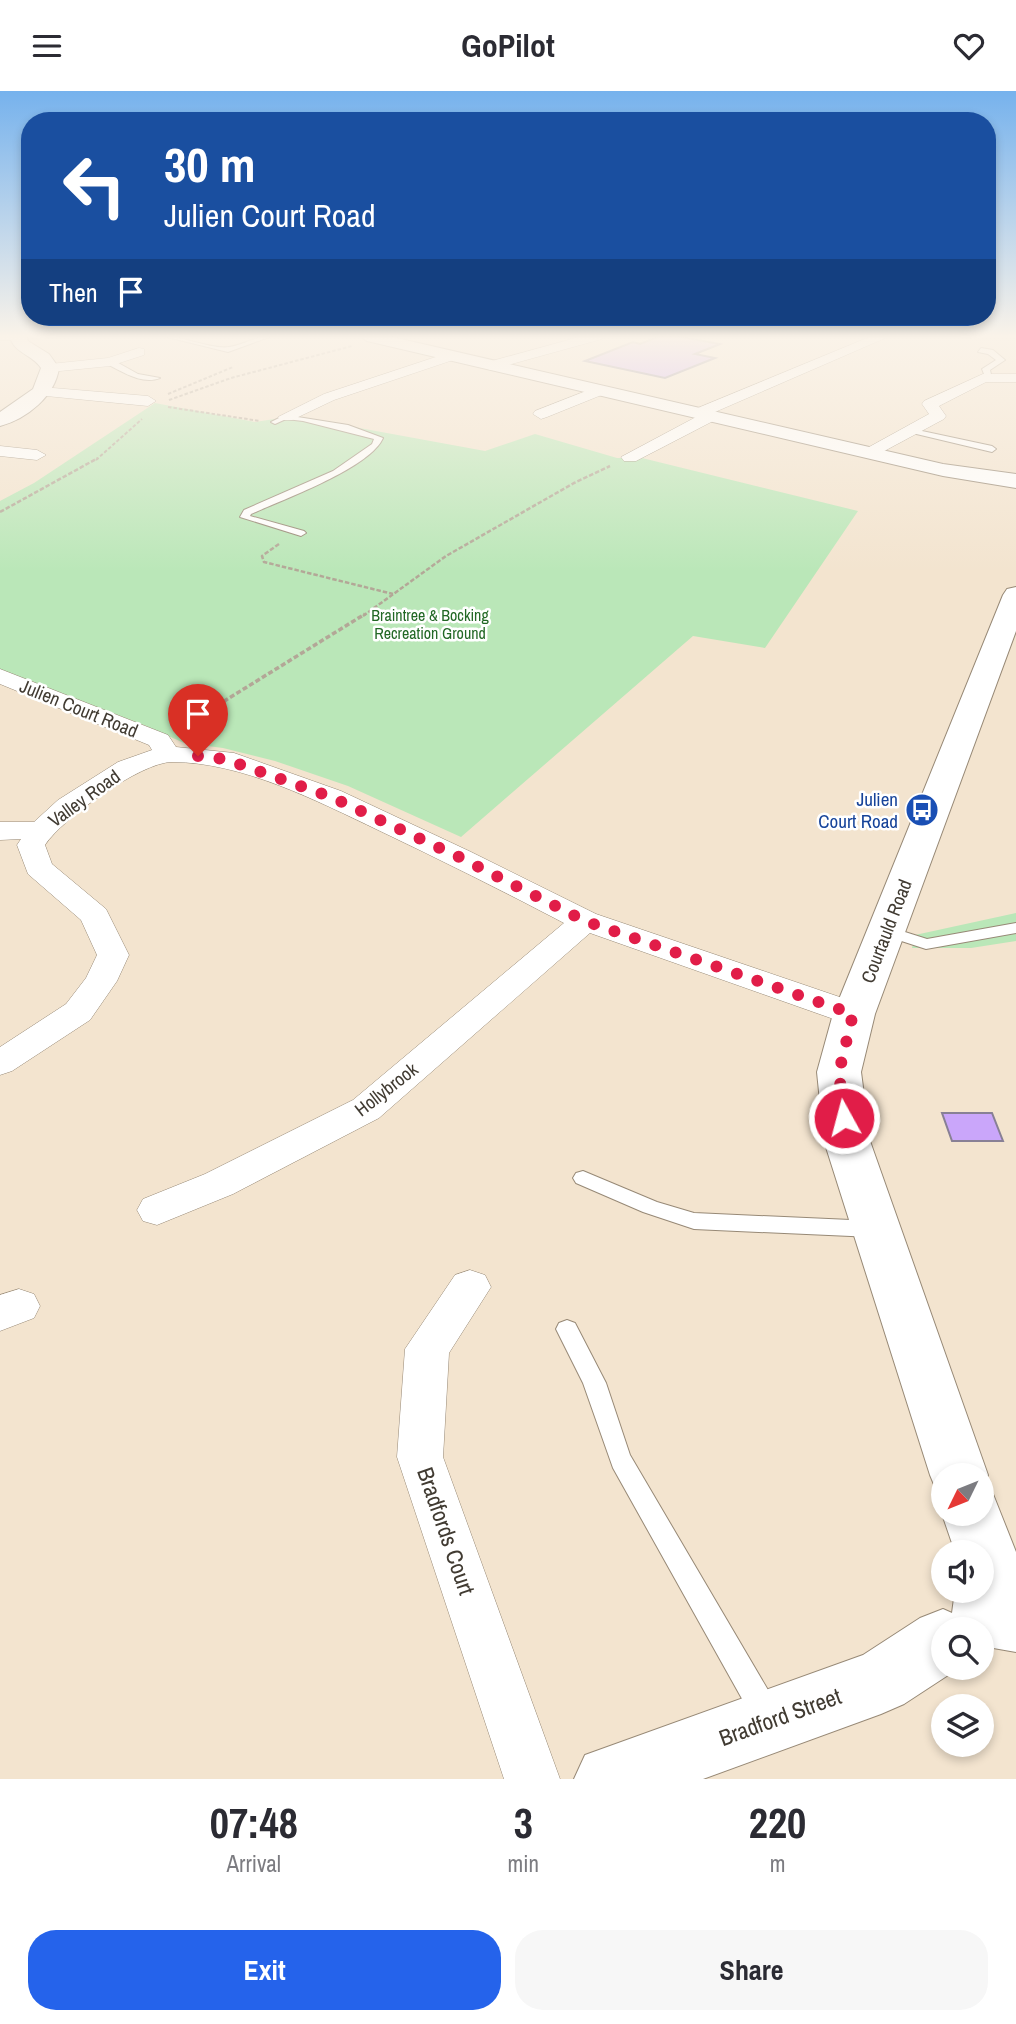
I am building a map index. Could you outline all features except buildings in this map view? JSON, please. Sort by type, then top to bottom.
[{"type":"street","points":[[280,420],[291,415]]},
{"type":"street","points":[[630,457],[704,415]]},
{"type":"street","points":[[708,415],[869,451],[1016,490]]},
{"type":"street","points":[[869,451],[937,415]]},
{"type":"street","points":[[0,451],[37,455]]},
{"type":"street","points":[[943,470],[1016,481]]},
{"type":"street","name":"Courtauld Road","points":[[955,1463],[847,1141],[839,1072],[853,1014],[1012,615]]},
{"type":"street","name":"Julien Court Road","points":[[0,676],[163,747],[225,759],[331,797],[459,857],[585,921],[853,1014]]},
{"type":"street","name":"Valley Road","points":[[0,831],[41,830],[68,806],[163,747]]},
{"type":"street","points":[[0,1062],[78,1012],[101,981],[113,955],[95,916],[38,868],[31,845],[41,830]]},
{"type":"street","name":"Hollybrook","points":[[157,1210],[219,1184],[366,1109],[585,921]]},
{"type":"street","name":"Bradfords Court","points":[[470,1287],[427,1349],[420,1457],[532,1779]]},
{"type":"street","points":[[976,1526],[990,1565],[978,1617]]},
{"type":"street","name":"Bradford Street","points":[[609,1779],[881,1681],[931,1652]]},
{"type":"lane","points":[[280,420],[359,430],[379,438],[376,445],[336,473],[247,512],[245,517],[301,533]]},
{"type":"lane","points":[[911,430],[992,449]]},
{"type":"lane","points":[[886,931],[926,944],[1016,928]]},
{"type":"lane","points":[[583,1178],[650,1207],[694,1221],[875,1229]]},
{"type":"lane","points":[[567,1329],[590,1373],[602,1405],[608,1432],[621,1461],[770,1720]]},
{"type":"path","points":[[241,415],[280,420]]},
{"type":"path","points":[[0,512],[95,461],[143,419]]},
{"type":"path","points":[[163,747],[216,709],[351,624],[446,556],[574,483],[630,457]]},
{"type":"path","points":[[301,533],[266,551],[262,556],[264,562],[393,594]]},
{"type":"green space","name":"Braintree & Bocking Recreation Ground","points":[[137,415],[217,415],[255,422],[294,416],[485,451],[535,434],[617,458],[642,458],[858,511],[765,648],[693,636],[461,837],[348,786],[275,761],[223,748],[184,743],[0,670],[0,501],[34,483]]},
{"type":"green space","points":[[1016,913],[1016,941],[971,948],[912,948],[915,935]]},
{"type":"place","name":"Julien Court Road","points":[[922,810]]},
{"type":"route","points":[[198,756],[225,759],[331,797],[459,857],[585,921],[853,1014],[839,1072],[844,1118]]}]
